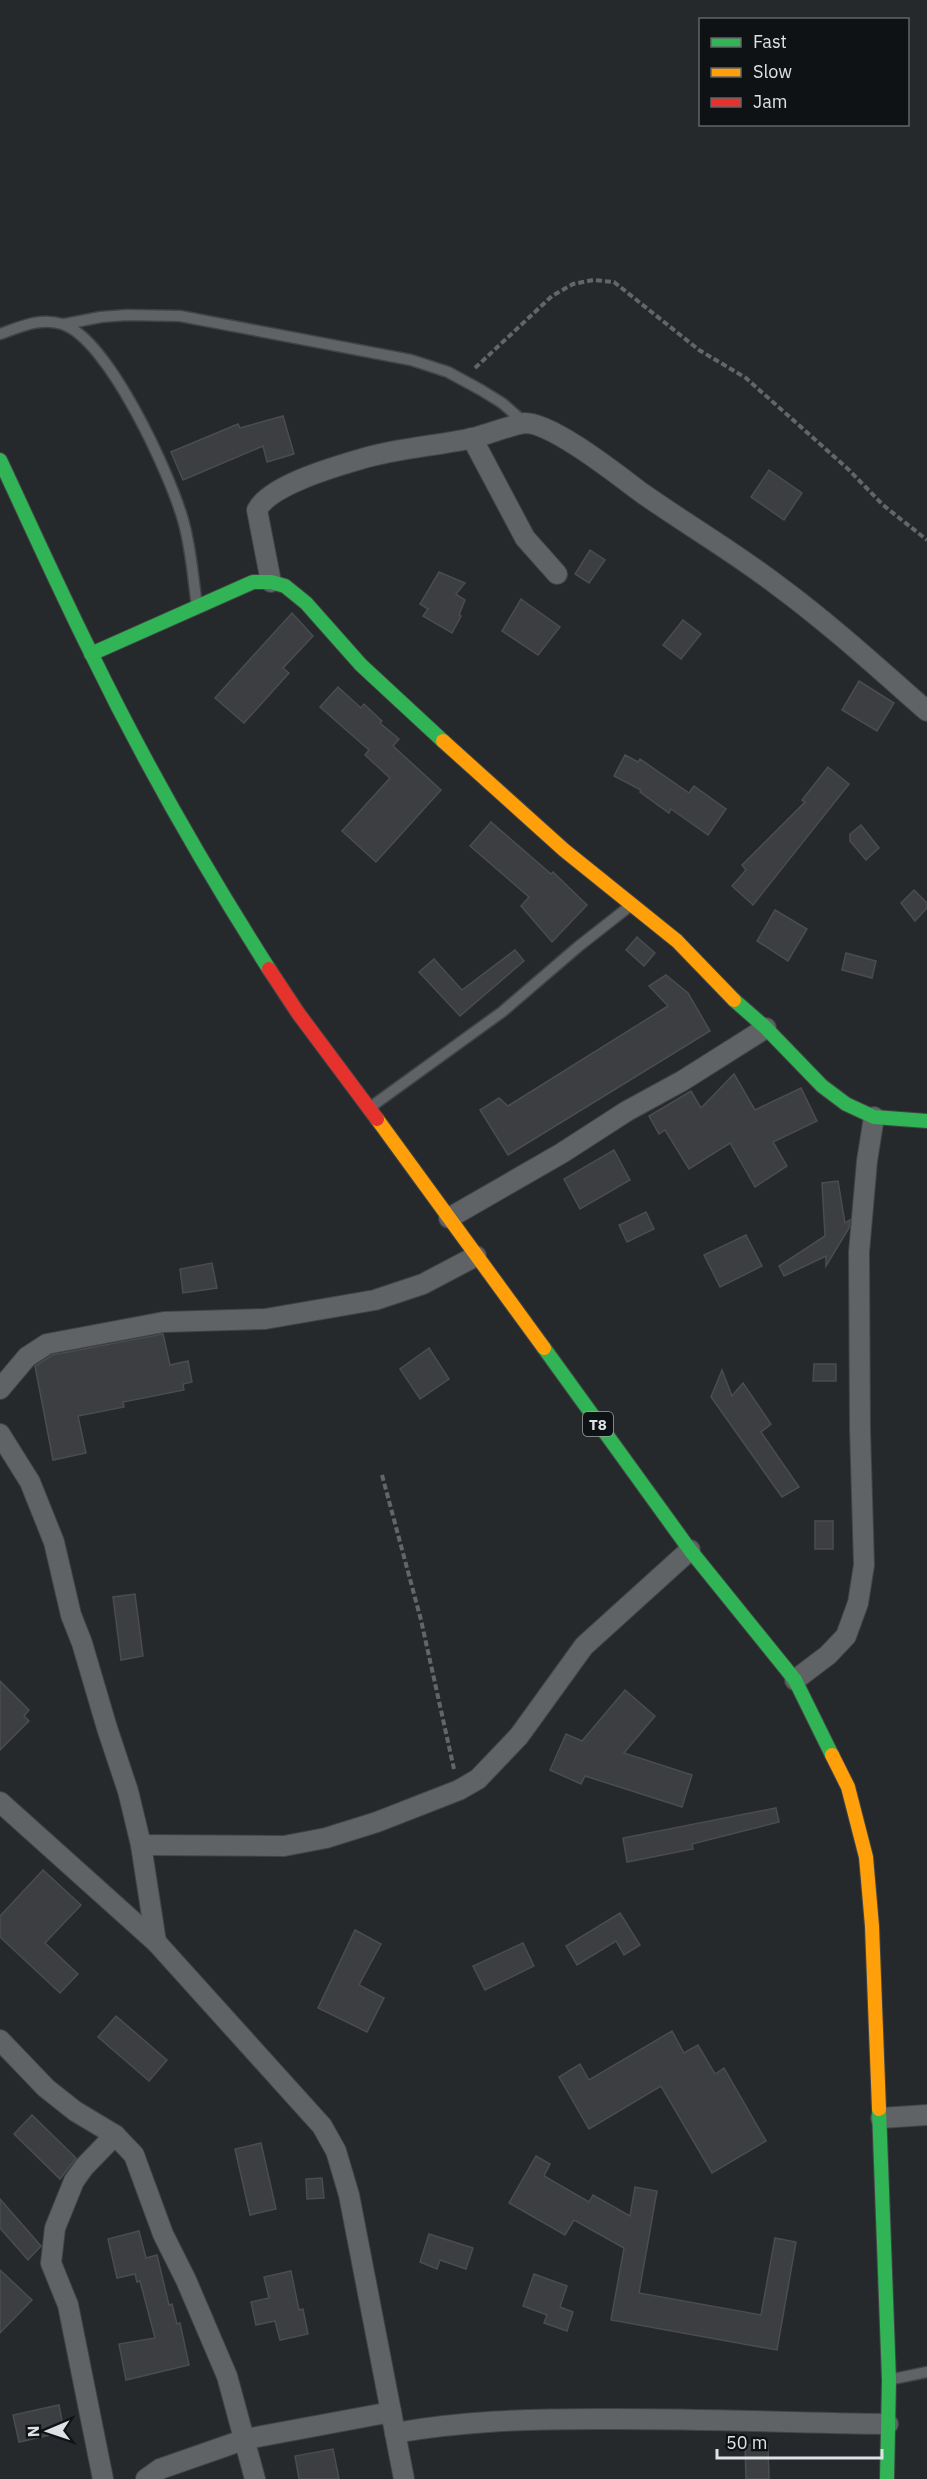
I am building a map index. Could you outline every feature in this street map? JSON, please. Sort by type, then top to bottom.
[{"type":"main road","name":"T8","points":[[0,460],[92,654],[215,884],[298,1013],[690,1550],[795,1680],[848,1787],[866,1857],[872,1926],[889,2380],[887,2479]]},
{"type":"main road","points":[[92,654],[253,582],[271,582],[285,586],[306,603],[361,665],[455,753],[564,850],[677,940],[723,991],[766,1028],[822,1086],[846,1104],[874,1117],[927,1121]]},
{"type":"street","points":[[271,582],[257,510],[262,501],[273,493],[318,473],[373,455],[472,438],[525,423],[561,437],[598,459],[641,492],[775,583],[834,628],[927,711]]},
{"type":"street","points":[[472,438],[525,538],[557,574]]},
{"type":"street","points":[[449,1218],[562,1153],[627,1111],[766,1028]]},
{"type":"street","points":[[795,1680],[828,1655],[846,1636],[858,1603],[864,1565],[860,1429],[860,1252],[867,1161],[874,1117]]},
{"type":"street","points":[[0,1389],[27,1357],[47,1344],[164,1322],[265,1319],[375,1300],[423,1284],[476,1256]]},
{"type":"street","points":[[0,1434],[30,1482],[54,1542],[72,1615],[128,1791],[141,1845],[156,1942]]},
{"type":"street","points":[[141,1845],[285,1846],[326,1838],[368,1825],[459,1790],[478,1779],[519,1736],[584,1646],[690,1550]]},
{"type":"street","points":[[0,1802],[156,1942],[322,2126],[336,2151],[349,2195],[404,2479]]},
{"type":"street","points":[[0,2040],[46,2088],[75,2111],[115,2135],[134,2155],[163,2234],[228,2376],[255,2479]]},
{"type":"street","points":[[880,2118],[927,2115]]},
{"type":"street","points":[[103,2479],[68,2305],[51,2263],[55,2228],[74,2181],[84,2167],[115,2135]]},
{"type":"street","points":[[146,2479],[160,2469],[246,2439],[391,2412]]},
{"type":"street","points":[[395,2433],[442,2424],[511,2419],[651,2418],[888,2424]]},
{"type":"lane","points":[[0,334],[46,321],[65,324],[127,315],[180,316],[411,360],[448,372],[502,403],[525,423]]},
{"type":"lane","points":[[65,324],[80,333],[100,356],[121,386],[151,441],[183,520],[198,606]]},
{"type":"lane","points":[[369,1108],[502,1012],[579,946],[633,904]]},
{"type":"lane","points":[[889,2380],[927,2372]]},
{"type":"path","points":[[462,380],[552,296],[573,284],[593,280],[614,282],[699,350],[746,378],[849,470],[883,505],[927,540]]},
{"type":"path","points":[[382,1475],[421,1620],[459,1790]]},
{"type":"building","points":[[283,416],[294,454],[267,462],[263,446],[183,480],[171,452],[238,424],[240,428]]},
{"type":"building","points":[[769,470],[802,493],[784,520],[751,497]]},
{"type":"building","points":[[590,550],[605,560],[589,583],[575,574]]},
{"type":"building","points":[[439,572],[465,583],[456,594],[465,600],[459,615],[461,616],[452,633],[423,616],[428,609],[420,604]]},
{"type":"building","points":[[521,599],[560,627],[538,655],[502,631]]},
{"type":"building","points":[[292,613],[313,636],[283,668],[289,673],[244,723],[215,698]]},
{"type":"building","points":[[683,620],[701,634],[681,659],[663,645]]},
{"type":"building","points":[[859,681],[894,703],[877,731],[842,710]]},
{"type":"building","points":[[338,687],[361,708],[364,704],[382,721],[380,723],[399,739],[393,746],[441,790],[376,862],[342,831],[390,778],[365,755],[369,750],[320,707]]},
{"type":"building","points":[[625,755],[638,762],[640,759],[689,793],[694,786],[726,809],[708,835],[671,809],[669,813],[640,792],[641,790],[614,776]]},
{"type":"building","points":[[828,767],[849,784],[753,905],[732,886],[746,870],[742,865],[805,802],[802,800]]},
{"type":"building","points":[[491,822],[551,874],[553,872],[587,905],[552,942],[521,906],[529,897],[470,846]]},
{"type":"building","points":[[861,825],[879,848],[866,860],[850,841],[850,834]]},
{"type":"building","points":[[914,890],[927,903],[927,908],[915,921],[901,903]]},
{"type":"building","points":[[775,910],[807,929],[788,961],[757,941]]},
{"type":"building","points":[[637,937],[655,953],[644,966],[626,950]]},
{"type":"building","points":[[515,950],[524,961],[460,1016],[419,972],[434,959],[462,990]]},
{"type":"building","points":[[846,953],[876,961],[872,978],[842,970]]},
{"type":"building","points":[[666,975],[688,993],[710,1031],[508,1155],[480,1110],[499,1098],[508,1106],[668,1006],[649,986]]},
{"type":"building","points":[[734,1074],[755,1110],[801,1088],[817,1121],[773,1142],[787,1166],[755,1187],[730,1143],[689,1169],[665,1130],[659,1134],[649,1116],[691,1091],[701,1108]]},
{"type":"building","points":[[614,1150],[630,1180],[580,1209],[564,1179]]},
{"type":"building","points":[[838,1181],[845,1223],[850,1220],[849,1228],[826,1266],[826,1256],[784,1276],[779,1266],[825,1236],[822,1183]]},
{"type":"building","points":[[646,1212],[654,1229],[627,1242],[619,1225]]},
{"type":"building","points":[[746,1235],[762,1266],[720,1287],[704,1255]]},
{"type":"building","points":[[212,1263],[217,1288],[183,1293],[180,1269]]},
{"type":"building","points":[[163,1334],[170,1365],[188,1361],[192,1382],[183,1384],[184,1390],[123,1402],[124,1407],[78,1416],[86,1453],[53,1460],[35,1366],[52,1355]]},
{"type":"building","points":[[429,1348],[449,1379],[420,1399],[400,1369]]},
{"type":"building","points":[[814,1364],[836,1364],[836,1381],[813,1381]]},
{"type":"building","points":[[722,1370],[732,1396],[743,1383],[771,1424],[761,1432],[799,1487],[782,1497],[711,1397]]},
{"type":"building","points":[[815,1521],[833,1521],[833,1549],[815,1549]]},
{"type":"building","points":[[135,1594],[143,1656],[121,1660],[113,1597]]},
{"type":"building","points":[[0,1681],[29,1710],[24,1716],[29,1721],[0,1750]]},
{"type":"building","points":[[625,1690],[655,1716],[624,1753],[692,1775],[682,1807],[585,1776],[581,1784],[550,1770],[566,1734],[582,1741]]},
{"type":"building","points":[[776,1808],[779,1822],[692,1844],[693,1849],[627,1862],[623,1838]]},
{"type":"building","points":[[43,1870],[81,1905],[45,1943],[78,1974],[60,1993],[0,1937],[0,1916]]},
{"type":"building","points":[[620,1913],[640,1945],[624,1955],[616,1941],[577,1965],[566,1946]]},
{"type":"building","points":[[355,1930],[381,1944],[359,1985],[384,1998],[367,2032],[318,2008]]},
{"type":"building","points":[[523,1943],[534,1966],[485,1990],[473,1966]]},
{"type":"building","points":[[116,2016],[167,2060],[149,2081],[98,2037]]},
{"type":"building","points":[[672,2031],[684,2053],[698,2045],[715,2074],[724,2068],[766,2141],[712,2173],[661,2086],[589,2129],[559,2077],[580,2064],[589,2080]]},
{"type":"building","points":[[32,2115],[76,2158],[60,2179],[14,2134]]},
{"type":"building","points":[[261,2143],[276,2209],[250,2215],[235,2149]]},
{"type":"building","points":[[536,2156],[550,2164],[544,2176],[589,2202],[593,2195],[630,2216],[635,2187],[657,2191],[639,2293],[761,2315],[775,2238],[796,2242],[777,2350],[611,2320],[624,2248],[574,2220],[565,2235],[509,2203]]},
{"type":"building","points":[[322,2178],[324,2198],[307,2199],[306,2179]]},
{"type":"building","points":[[0,2199],[41,2246],[28,2260],[0,2228]]},
{"type":"building","points":[[139,2231],[146,2258],[157,2255],[169,2305],[172,2304],[177,2324],[180,2323],[189,2365],[126,2380],[119,2344],[155,2338],[140,2281],[137,2282],[135,2274],[117,2278],[108,2239]]},
{"type":"building","points":[[429,2234],[473,2248],[466,2269],[440,2260],[437,2269],[420,2262]]},
{"type":"building","points":[[0,2270],[32,2300],[0,2333]]},
{"type":"building","points":[[291,2271],[299,2310],[303,2309],[308,2334],[280,2340],[275,2321],[256,2325],[251,2302],[269,2298],[264,2277]]},
{"type":"building","points":[[534,2274],[567,2286],[560,2307],[573,2312],[567,2331],[544,2323],[547,2315],[523,2306]]},
{"type":"building","points":[[59,2405],[64,2432],[19,2442],[13,2415]]},
{"type":"building","points":[[768,2444],[769,2479],[746,2479],[745,2445]]},
{"type":"building","points":[[333,2449],[339,2479],[299,2479],[295,2456]]},
{"type":"traffic: fast","points":[[0,460],[111,694],[153,774],[221,892],[269,969]]},
{"type":"traffic: fast","points":[[91,654],[253,582],[271,582],[285,586],[306,603],[361,665],[443,741]]},
{"type":"traffic: fast","points":[[734,1000],[766,1028],[822,1086],[846,1104],[874,1117],[927,1121]]},
{"type":"traffic: fast","points":[[544,1348],[690,1550],[795,1680],[832,1755]]},
{"type":"traffic: fast","points":[[879,2109],[889,2380],[887,2479]]},
{"type":"traffic: slow","points":[[443,741],[564,850],[677,941],[734,1000]]},
{"type":"traffic: slow","points":[[377,1119],[544,1348]]},
{"type":"traffic: slow","points":[[832,1755],[848,1787],[866,1857],[872,1926],[879,2109]]},
{"type":"traffic: jam","points":[[269,969],[298,1013],[377,1119]]}]
